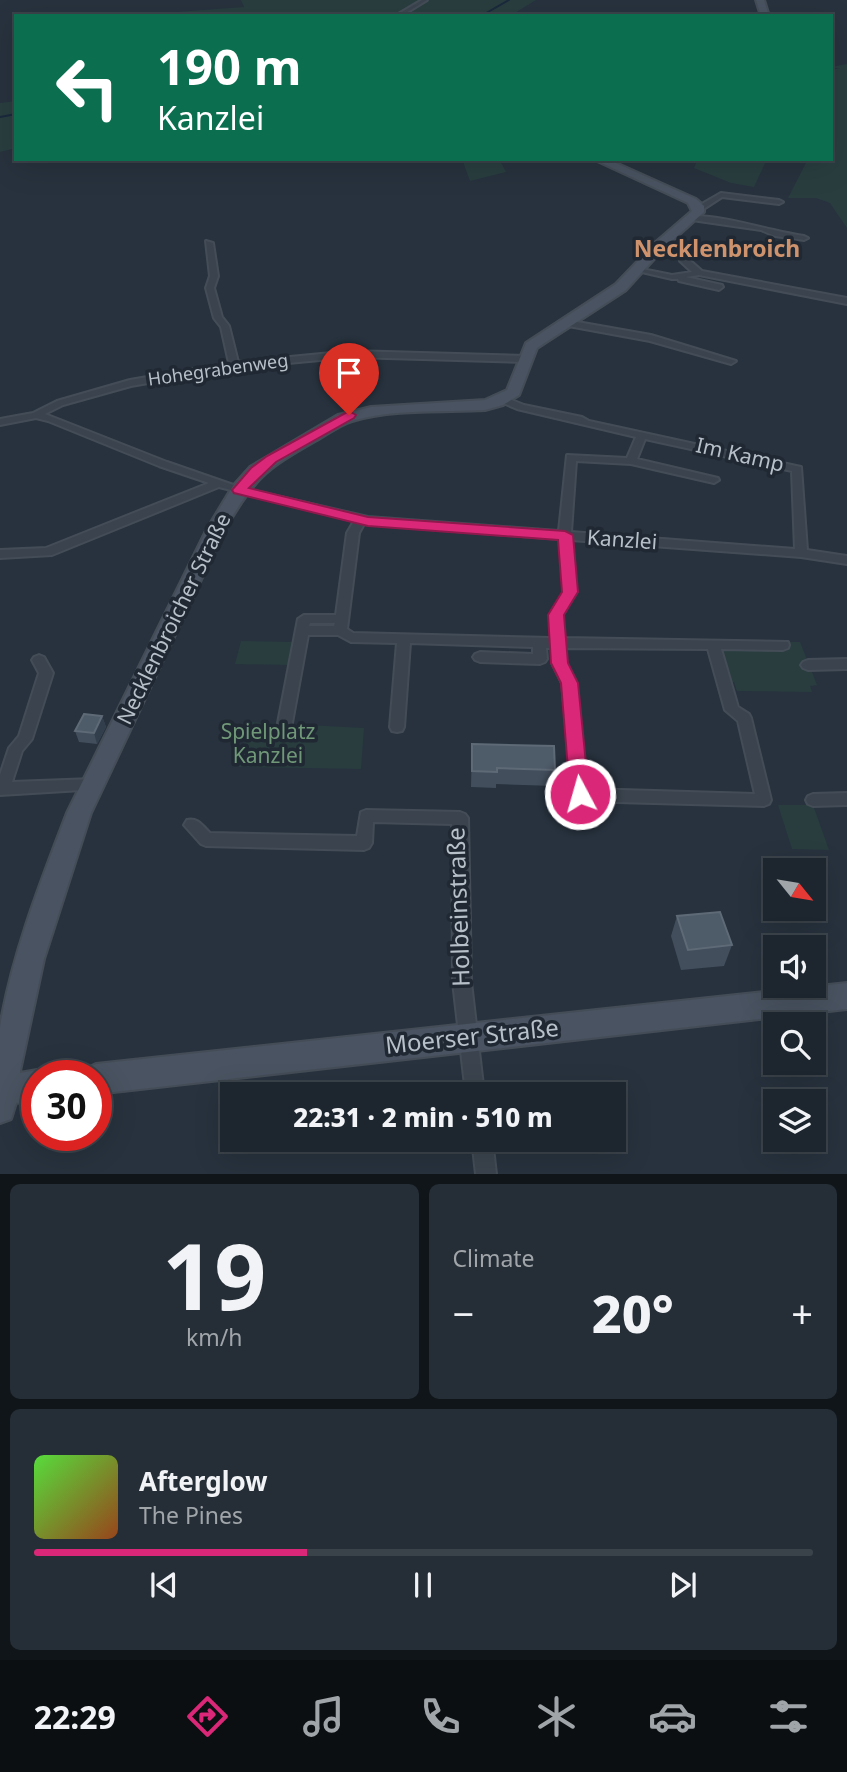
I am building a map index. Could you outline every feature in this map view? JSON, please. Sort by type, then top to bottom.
[{"type":"main road","points":[[504,400],[518,386],[531,346],[617,290],[656,249],[696,213],[692,201],[602,161]]},
{"type":"main road","name":"Necklenbroicher Straße","points":[[1,1096],[18,1010],[66,847],[216,529],[229,487],[349,415],[485,405],[504,400]]},
{"type":"main road","name":"Moerser Straße","points":[[112,1077],[847,996]]},
{"type":"main road","points":[[1,1096],[21,1090]]},
{"type":"street","points":[[400,14],[425,0]]},
{"type":"street","points":[[696,213],[721,195],[779,202]]},
{"type":"street","points":[[696,213],[762,228],[775,234],[804,238]]},
{"type":"street","points":[[209,243],[214,276],[210,288],[218,318],[225,326],[234,365]]},
{"type":"street","points":[[683,259],[699,273]]},
{"type":"street","points":[[637,270],[719,287]]},
{"type":"street","points":[[673,277],[699,273],[847,301]]},
{"type":"street","points":[[566,323],[651,338],[731,362]]},
{"type":"street","name":"Hohegrabenweg","points":[[0,422],[36,415],[60,403],[130,383],[234,365],[352,354],[526,359]]},
{"type":"street","name":"Im Kamp","points":[[504,400],[586,423],[797,469],[801,553]]},
{"type":"street","name":"Kanzlei","points":[[36,415],[229,487],[360,520],[801,553],[847,560]]},
{"type":"street","points":[[631,461],[642,434]]},
{"type":"street","name":"Im Kamp","points":[[565,535],[571,457],[631,461],[714,480]]},
{"type":"street","points":[[0,554],[47,552],[229,487]]},
{"type":"street","points":[[360,520],[353,533],[341,625],[351,637],[558,643],[783,645]]},
{"type":"street","points":[[565,535],[570,592],[556,615],[559,663],[569,683],[580,794],[764,800],[744,718],[732,710],[713,644]]},
{"type":"street","points":[[285,723],[302,630],[341,625]]},
{"type":"street","points":[[397,727],[404,638]]},
{"type":"street","points":[[480,657],[540,659],[539,642]]},
{"type":"street","points":[[39,660],[46,673],[25,739],[16,748],[1,788],[93,785]]},
{"type":"street","points":[[808,665],[847,664]]},
{"type":"street","points":[[813,800],[847,799]]},
{"type":"street","name":"Holbeinstraße","points":[[192,825],[205,839],[364,843],[366,816],[460,818],[462,982],[467,1038]]},
{"type":"street","points":[[467,1038],[473,1082]]},
{"type":"street","points":[[483,1152],[486,1174]]},
{"type":"green space","points":[[241,0],[536,0],[513,14],[148,14],[244,7]]},
{"type":"green space","points":[[847,64],[847,228],[830,203],[816,198],[788,198],[807,161],[833,161],[833,69],[840,69],[833,67]]},
{"type":"green space","points":[[14,101],[14,148],[0,152],[0,103]]},
{"type":"green space","points":[[463,161],[500,161],[506,172],[470,181]]},
{"type":"green space","points":[[697,161],[766,161],[754,187],[731,183],[694,168]]},
{"type":"green space","points":[[241,641],[294,642],[289,665],[235,664]]},
{"type":"green space","points":[[783,642],[800,642],[817,685],[810,686],[812,692],[737,691],[734,682],[728,682],[715,647],[785,647]]},
{"type":"green space","name":"Spielplatz Kanzlei","points":[[249,722],[364,728],[361,769],[239,767]]},
{"type":"green space","points":[[778,805],[813,805],[829,850],[792,849]]},
{"type":"building","points":[[84,714],[102,716],[94,733],[75,731]]},
{"type":"building","points":[[472,744],[554,746],[555,770],[497,768],[497,772],[472,771]]},
{"type":"building","points":[[720,912],[732,945],[688,950],[677,916]]},
{"type":"waterway","points":[[484,14],[509,0]]},
{"type":"waterway","points":[[0,117],[14,114]]},
{"type":"district","name":"Necklenbroich","points":[[717,249]]},
{"type":"route","points":[[349,415],[272,459],[256,471],[239,490],[368,521],[565,535],[570,592],[556,615],[559,663],[569,683],[580,794]]}]
